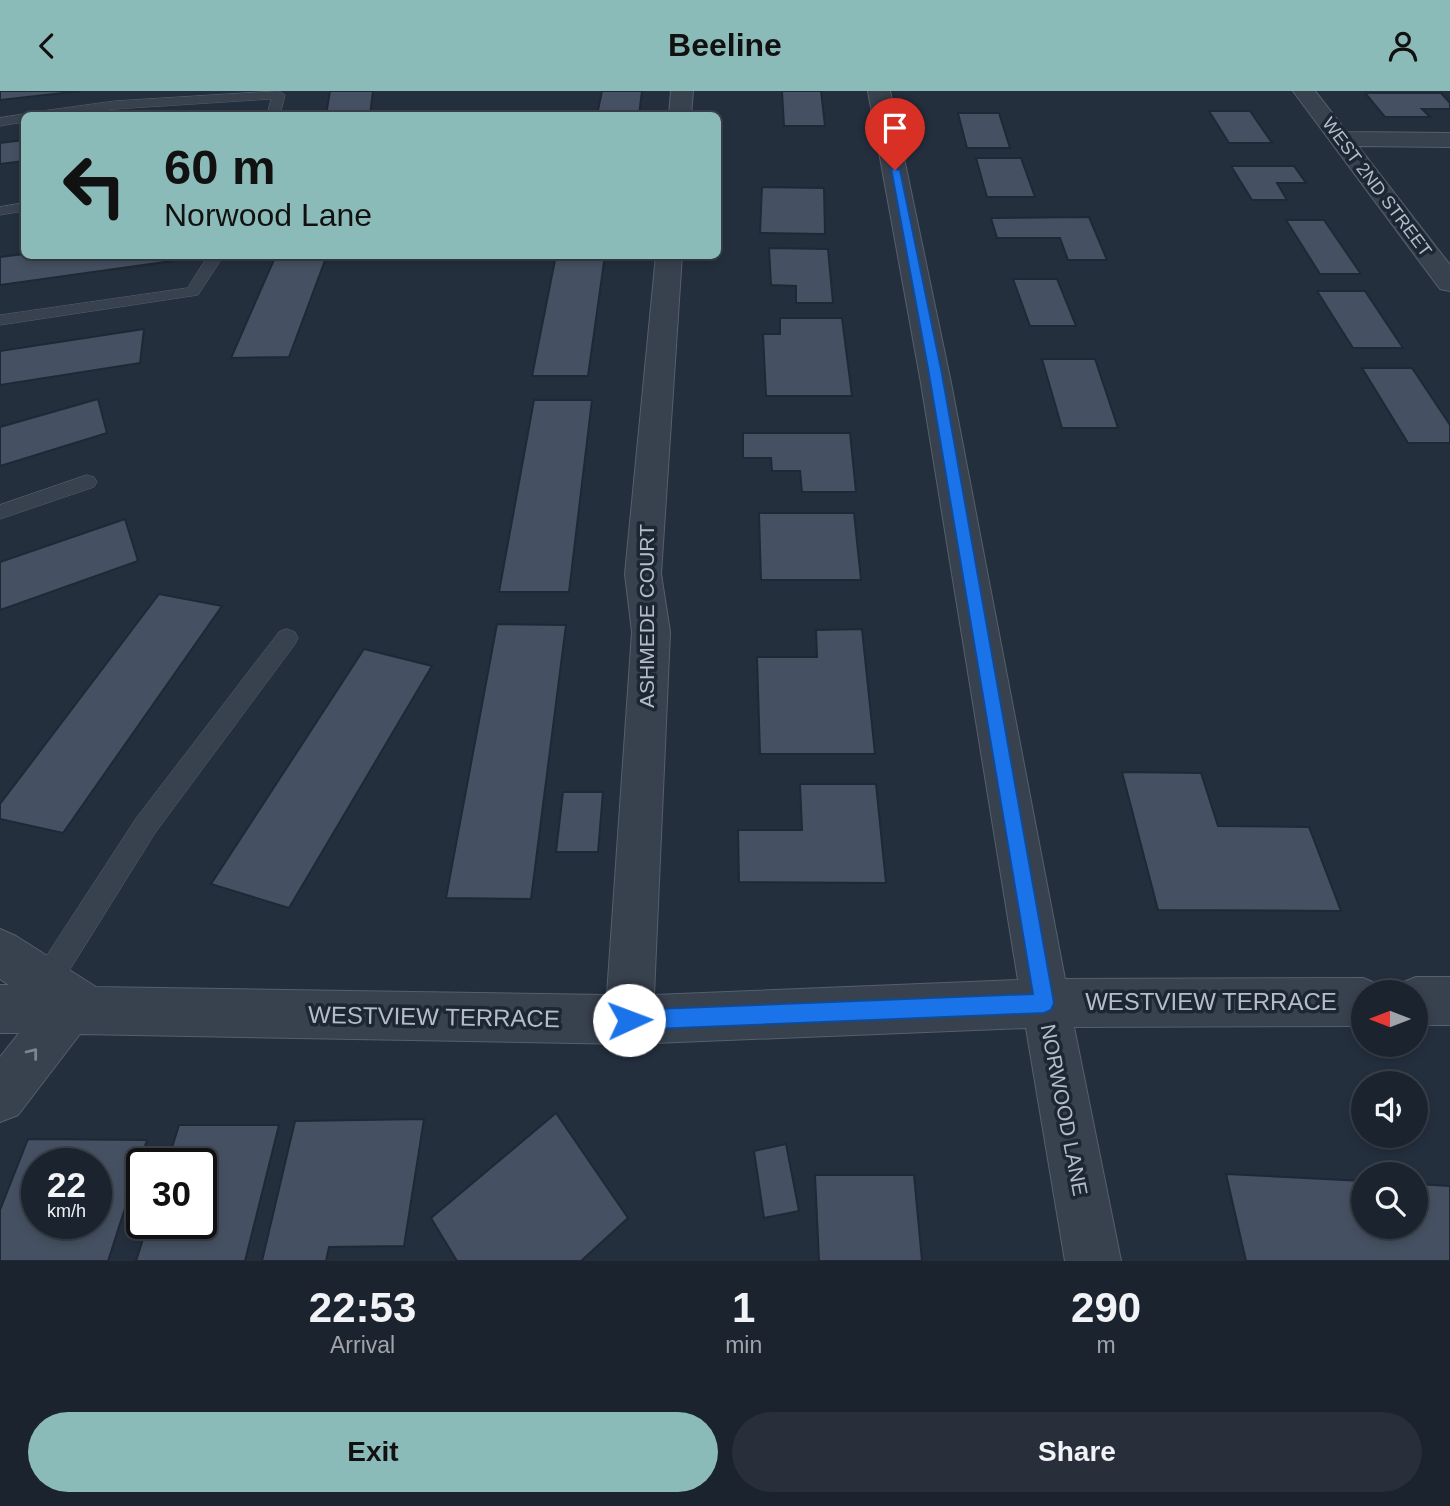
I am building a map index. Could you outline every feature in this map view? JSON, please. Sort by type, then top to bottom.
[{"type":"street","points":[[680,112],[682,91]]},
{"type":"street","name":"NORWOOD LANE","points":[[879,91],[935,374],[1044,1003],[1093,1261]]},
{"type":"street","name":"WEST 2ND STREET","points":[[1304,91],[1450,283]]},
{"type":"street","points":[[1340,139],[1450,140]]},
{"type":"street","name":"ASHMEDE COURT","points":[[629,1020],[651,632],[643,574],[669,259]]},
{"type":"street","points":[[0,952],[69,1002],[0,1097]]},
{"type":"street","points":[[1428,1001],[1450,1001]]},
{"type":"street","name":"WESTVIEW TERRACE","points":[[0,1009],[69,1002],[629,1020],[1044,1003],[1351,1002]]},
{"type":"lane","points":[[64,112],[115,105],[279,95],[275,112]]},
{"type":"lane","points":[[0,122],[21,118]]},
{"type":"lane","points":[[0,211],[21,208]]},
{"type":"lane","points":[[0,320],[192,292],[214,259]]},
{"type":"lane","points":[[0,512],[88,482]]},
{"type":"lane","points":[[69,1002],[146,825],[287,638]]},
{"type":"building","points":[[0,91],[81,91],[0,100]]},
{"type":"building","points":[[330,91],[373,91],[370,112],[326,112]]},
{"type":"building","points":[[602,91],[642,91],[639,112],[598,112]]},
{"type":"building","points":[[782,91],[821,91],[825,126],[784,126]]},
{"type":"building","points":[[1365,93],[1441,93],[1450,103],[1450,109],[1422,109],[1430,117],[1385,117]]},
{"type":"building","points":[[1209,111],[1250,111],[1272,143],[1229,143]]},
{"type":"building","points":[[958,113],[999,113],[1010,148],[967,148]]},
{"type":"building","points":[[21,140],[21,161],[0,164],[0,143]]},
{"type":"building","points":[[976,158],[1021,158],[1035,197],[987,197]]},
{"type":"building","points":[[1231,166],[1294,166],[1306,183],[1277,183],[1287,200],[1252,200]]},
{"type":"building","points":[[762,187],[824,188],[825,234],[760,233]]},
{"type":"building","points":[[1089,217],[1107,260],[1068,260],[1060,238],[997,238],[991,218]]},
{"type":"building","points":[[1286,220],[1324,220],[1361,274],[1320,274]]},
{"type":"building","points":[[769,248],[828,249],[833,303],[796,303],[796,286],[771,285]]},
{"type":"building","points":[[21,254],[21,259],[172,259],[0,285],[0,257]]},
{"type":"building","points":[[274,259],[326,259],[289,357],[231,358]]},
{"type":"building","points":[[555,259],[604,259],[588,376],[532,376]]},
{"type":"building","points":[[1013,279],[1057,279],[1076,326],[1030,326]]},
{"type":"building","points":[[1317,291],[1365,291],[1403,348],[1353,348]]},
{"type":"building","points":[[780,318],[842,318],[852,396],[766,396],[763,334],[780,334]]},
{"type":"building","points":[[144,329],[140,363],[0,385],[0,351]]},
{"type":"building","points":[[1042,359],[1095,359],[1118,428],[1062,428]]},
{"type":"building","points":[[1362,368],[1412,368],[1450,425],[1450,443],[1408,443]]},
{"type":"building","points":[[98,399],[107,433],[0,466],[0,427]]},
{"type":"building","points":[[534,400],[592,400],[569,592],[499,592]]},
{"type":"building","points":[[743,433],[850,433],[856,492],[802,492],[800,471],[772,471],[771,458],[743,458]]},
{"type":"building","points":[[759,513],[854,513],[861,580],[761,580]]},
{"type":"building","points":[[125,519],[138,561],[0,610],[0,562]]},
{"type":"building","points":[[159,594],[222,606],[63,833],[0,819],[0,804]]},
{"type":"building","points":[[497,624],[566,625],[531,899],[446,898]]},
{"type":"building","points":[[862,629],[875,754],[760,754],[757,657],[817,657],[816,630]]},
{"type":"building","points":[[364,649],[432,666],[289,908],[211,884]]},
{"type":"building","points":[[1122,772],[1201,773],[1218,826],[1309,827],[1341,911],[1158,910]]},
{"type":"building","points":[[800,784],[876,784],[886,883],[739,882],[738,830],[802,830]]},
{"type":"building","points":[[563,792],[603,792],[598,852],[556,852]]},
{"type":"building","points":[[556,1113],[628,1218],[581,1261],[457,1261],[431,1218]]},
{"type":"building","points":[[424,1119],[404,1246],[329,1247],[326,1261],[262,1261],[295,1121]]},
{"type":"building","points":[[179,1125],[279,1125],[245,1261],[136,1261],[143,1239],[217,1239],[217,1148],[172,1148]]},
{"type":"building","points":[[28,1139],[147,1140],[144,1148],[126,1148],[126,1205],[108,1261],[0,1261],[0,1210],[21,1157],[21,1239],[112,1239],[112,1148],[24,1148]]},
{"type":"building","points":[[786,1144],[799,1211],[764,1218],[754,1151]]},
{"type":"building","points":[[1226,1174],[1351,1180],[1351,1239],[1428,1239],[1428,1185],[1450,1186],[1450,1261],[1246,1261]]},
{"type":"building","points":[[815,1175],[914,1175],[922,1261],[819,1261]]},
{"type":"route","points":[[629,1020],[1044,1003],[935,374],[895,170]]}]
